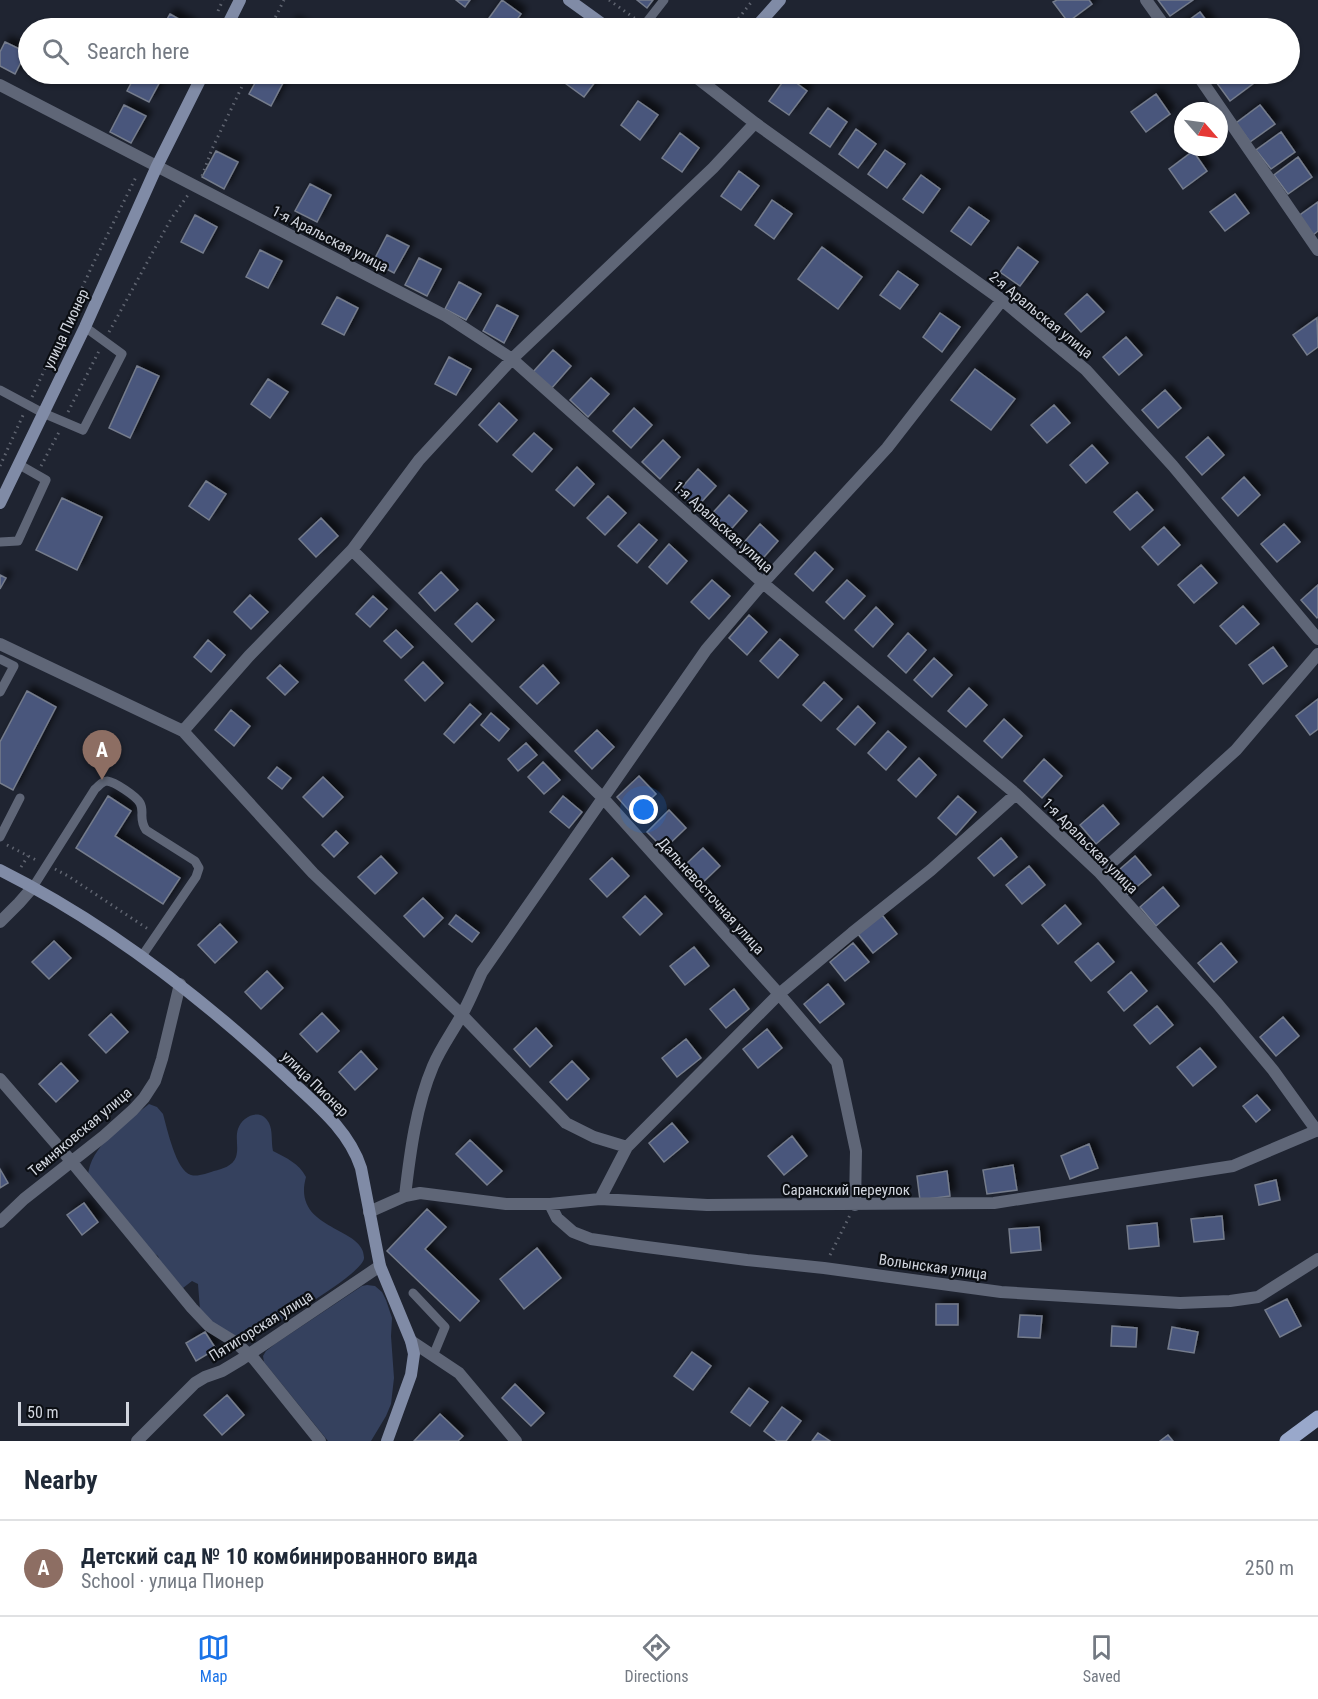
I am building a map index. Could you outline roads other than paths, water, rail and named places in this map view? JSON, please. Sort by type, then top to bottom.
[{"type":"main road","points":[[1287,1441],[1318,1418]]},
{"type":"street","points":[[231,18],[240,0]]},
{"type":"street","points":[[569,0],[594,18]]},
{"type":"street","points":[[763,18],[780,0]]},
{"type":"street","points":[[1146,0],[1159,18]]},
{"type":"street","name":"улица Пионер","points":[[0,503],[85,327],[157,166],[198,84]]},
{"type":"street","name":"2-я Аральская улица","points":[[705,84],[755,123],[1002,300],[1086,370],[1173,466],[1318,639]]},
{"type":"street","points":[[1204,84],[1318,250]]},
{"type":"street","name":"1-я Аральская улица","points":[[0,86],[446,316],[512,359],[763,582],[1016,794],[1100,873],[1274,1070],[1318,1130]]},
{"type":"street","points":[[183,731],[249,656],[352,550],[419,460],[512,359],[713,168],[755,123]]},
{"type":"street","points":[[405,1196],[414,1132],[424,1092],[442,1046],[462,1016],[482,972],[706,650],[763,582],[887,448],[1002,300]]},
{"type":"street","name":"Дальневосточная улица","points":[[352,550],[603,798],[779,993],[837,1062],[856,1151],[855,1205]]},
{"type":"street","points":[[0,644],[183,731],[313,873],[462,1016],[566,1123],[594,1137],[627,1148]]},
{"type":"street","points":[[1100,873],[1236,750],[1318,654]]},
{"type":"street","points":[[600,1199],[627,1148],[779,993],[931,870],[1016,794]]},
{"type":"street","name":"улица Пионер","points":[[0,870],[63,903],[180,984],[270,1062],[342,1131],[357,1155],[380,1266],[411,1341],[414,1354],[411,1375],[387,1441]]},
{"type":"street","points":[[0,922],[33,887]]},
{"type":"street","name":"Темняковская улица","points":[[0,1222],[24,1199],[134,1110],[144,1098],[155,1081],[180,984]]},
{"type":"street","points":[[0,1079],[202,1320],[249,1354],[320,1441]]},
{"type":"street","name":"Саранский переулок","points":[[369,1212],[405,1196],[420,1193],[506,1204],[550,1204],[600,1199],[707,1205],[994,1203],[1233,1166],[1318,1130]]},
{"type":"street","name":"Волынская улица","points":[[550,1204],[557,1218],[573,1232],[591,1239],[1001,1292],[1180,1303],[1230,1301],[1258,1297],[1318,1259]]},
{"type":"street","name":"Пятигорская улица","points":[[137,1441],[195,1383],[222,1371],[249,1354],[380,1266]]},
{"type":"street","points":[[411,1341],[459,1373],[516,1441]]},
{"type":"lane","points":[[650,18],[664,0]]},
{"type":"lane","points":[[0,390],[43,413],[83,430],[122,354],[85,327]]},
{"type":"lane","points":[[0,542],[18,541],[46,480],[18,464]]},
{"type":"lane","points":[[0,659],[14,666],[0,692]]},
{"type":"lane","points":[[33,887],[95,789],[101,783],[116,784],[137,799],[141,805],[141,823],[146,830],[195,861],[199,868],[196,878],[142,956]]},
{"type":"lane","points":[[0,837],[20,798]]},
{"type":"lane","points":[[413,1293],[445,1327],[433,1356]]},
{"type":"place","name":"Детский сад № 10 комбинированного вида","points":[[102,780]]}]
